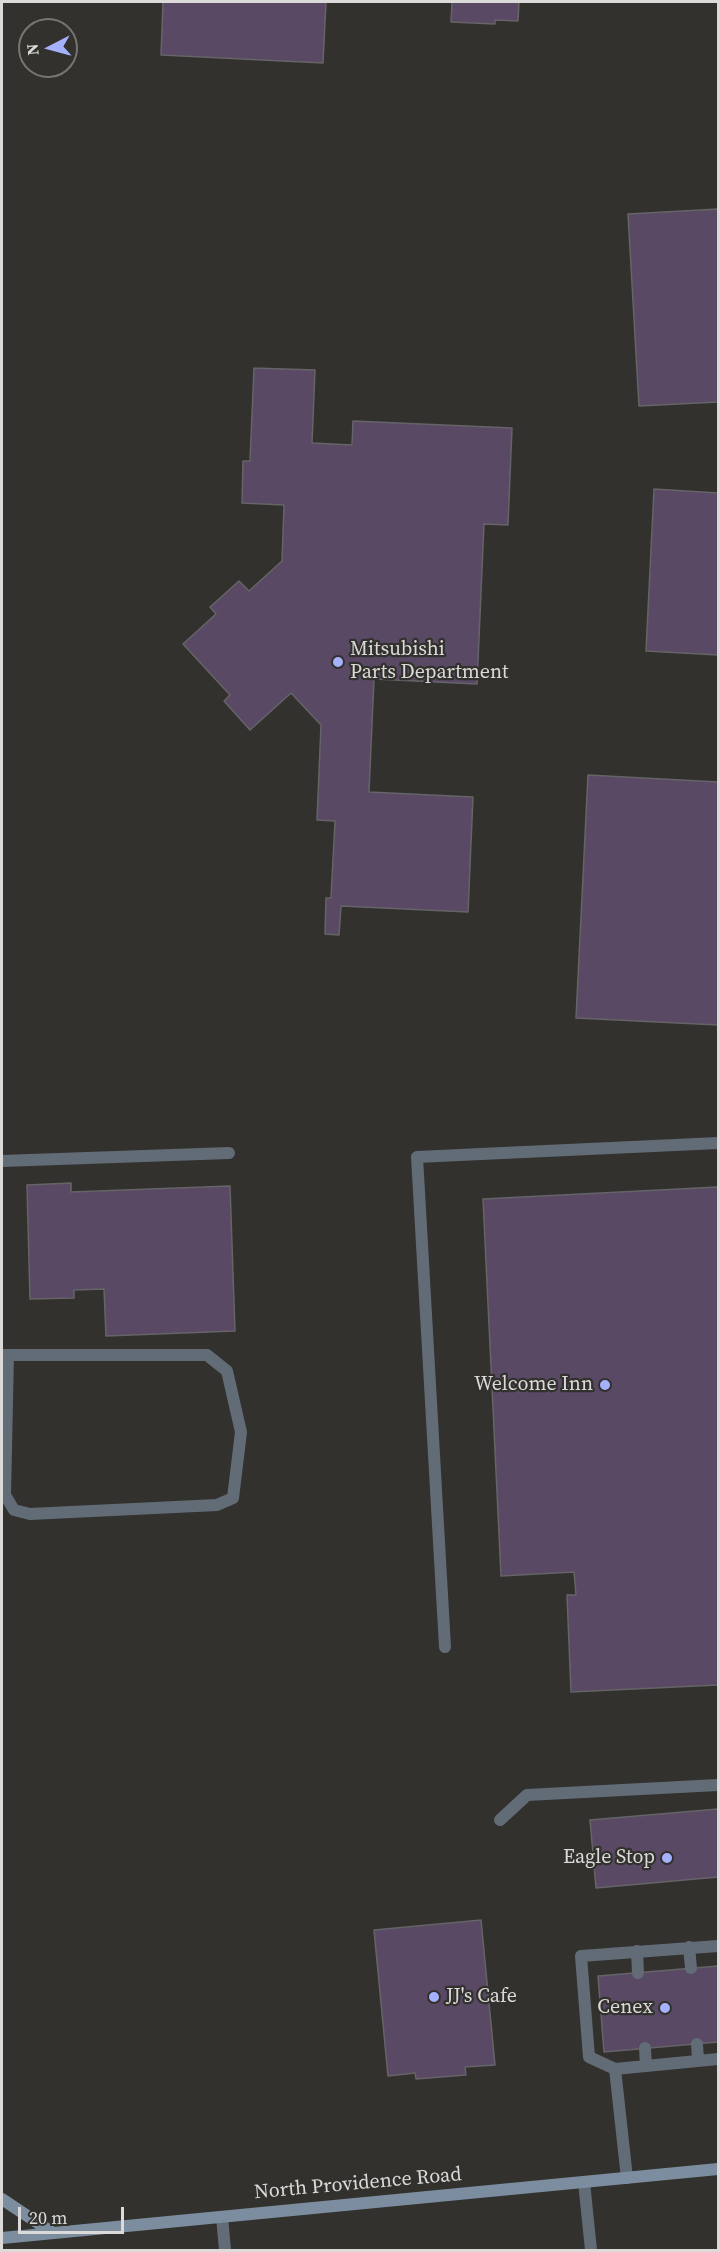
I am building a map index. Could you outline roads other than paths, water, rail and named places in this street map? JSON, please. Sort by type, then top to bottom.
[{"type":"main road","name":"North Providence Road","points":[[2,2238],[718,2169]]},
{"type":"main road","points":[[2,2199],[53,2233]]},
{"type":"lane","points":[[445,1647],[417,1157],[718,1143]]},
{"type":"lane","points":[[2,1161],[229,1153]]},
{"type":"lane","points":[[5,1355],[207,1355],[227,1371],[241,1432],[233,1498],[217,1505],[30,1514],[14,1510],[5,1495],[5,1355]]},
{"type":"lane","points":[[500,1820],[527,1795],[718,1785]]},
{"type":"lane","points":[[718,1946],[581,1956],[589,2056],[615,2069],[718,2059]]},
{"type":"lane","points":[[689,1947],[691,1968]]},
{"type":"lane","points":[[637,1951],[638,1973]]},
{"type":"lane","points":[[697,2044],[698,2060]]},
{"type":"lane","points":[[645,2048],[646,2066]]},
{"type":"lane","points":[[615,2069],[627,2178]]},
{"type":"lane","points":[[584,2182],[591,2250]]},
{"type":"lane","points":[[222,2217],[225,2250]]},
{"type":"place","name":"Mitsubishi Parts Department","points":[[338,662]]},
{"type":"place","name":"Welcome Inn","points":[[605,1385]]},
{"type":"place","name":"Eagle Stop","points":[[667,1858]]},
{"type":"place","name":"JJ's Cafe","points":[[434,1997]]},
{"type":"place","name":"Cenex","points":[[665,2008]]}]
